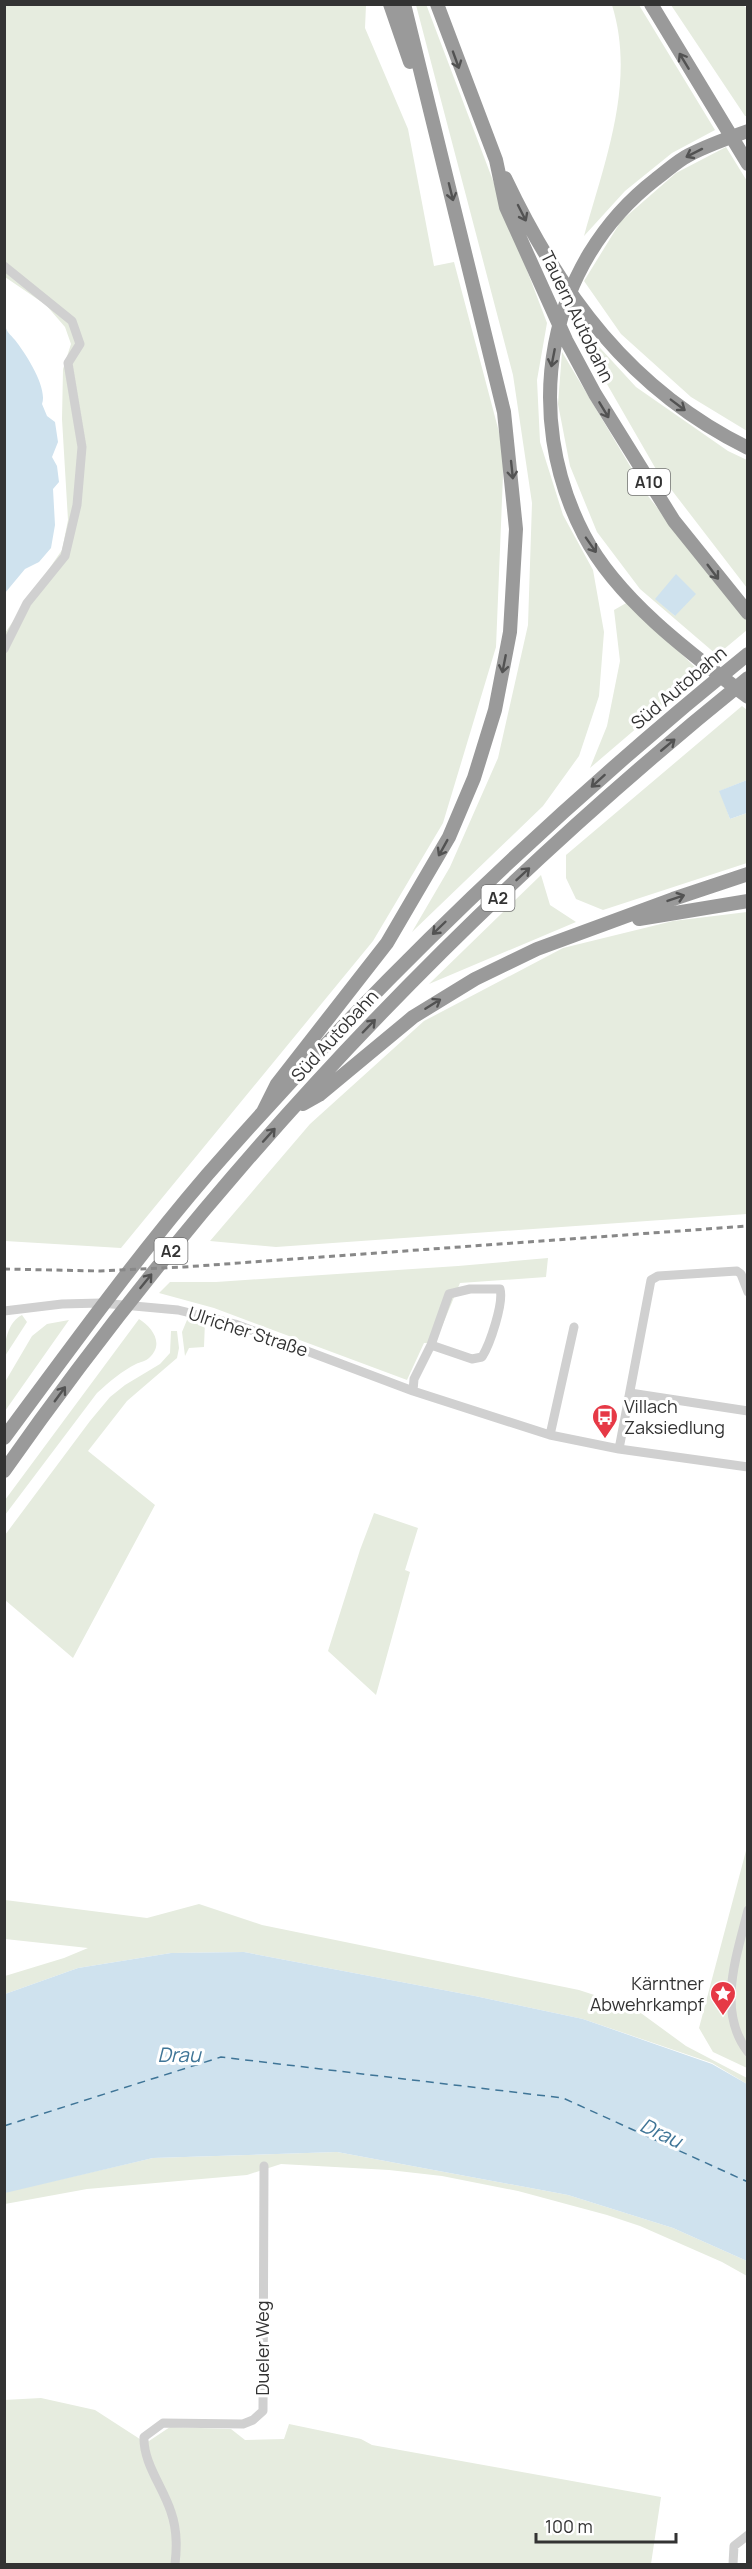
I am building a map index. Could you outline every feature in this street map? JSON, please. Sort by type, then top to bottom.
[{"type":"highway","points":[[390,4],[416,78],[428,124],[437,135]]},
{"type":"highway","points":[[263,1112],[277,1084],[387,943],[449,837],[474,778],[495,710],[510,632],[516,529],[504,412],[404,4]]},
{"type":"highway","name":"Tauern Autobahn","points":[[437,4],[496,160],[506,207],[550,310],[595,394],[674,522],[747,613]]},
{"type":"highway","points":[[651,4],[747,163]]},
{"type":"highway","points":[[747,131],[687,156],[641,191],[598,240],[577,275],[562,315],[551,364],[549,396],[551,432],[556,461],[569,501],[585,537],[629,595],[674,638],[747,697]]},
{"type":"highway","points":[[496,160],[539,247],[561,282],[602,334],[639,374],[710,428],[747,448]]},
{"type":"highway","name":"Süd Autobahn","points":[[4,1438],[84,1329],[206,1177],[352,1016],[536,836],[747,654]]},
{"type":"highway","name":"Süd Autobahn","points":[[4,1471],[109,1326],[286,1115],[440,953],[558,840],[747,678]]},
{"type":"highway","points":[[286,1115],[319,1095],[413,1017],[475,979],[537,950],[673,898],[747,874]]},
{"type":"highway","points":[[601,926],[676,911],[747,901]]},
{"type":"street","points":[[4,266],[72,321],[80,344],[68,363],[82,447],[77,505],[65,556],[27,603],[4,649]]},
{"type":"street","points":[[619,1449],[647,1290],[654,1277],[737,1271],[741,1274],[747,1292]]},
{"type":"street","points":[[413,1391],[414,1379],[431,1345],[449,1294],[470,1289],[500,1289],[502,1296],[482,1357],[472,1359],[431,1345]]},
{"type":"street","name":"Ulricher Straße","points":[[4,1311],[62,1304],[101,1303],[178,1310],[234,1324],[413,1391],[550,1435],[619,1449],[747,1467]]},
{"type":"street","points":[[550,1435],[574,1327]]},
{"type":"street","points":[[630,1393],[747,1411]]},
{"type":"street","points":[[747,1910],[736,1962],[731,2001],[736,2035],[747,2052]]},
{"type":"street","name":"Dueler Weg","points":[[175,2565],[177,2546],[172,2514],[143,2449],[144,2436],[163,2423],[243,2424],[253,2421],[263,2411],[264,2166]]},
{"type":"street","points":[[733,2565],[734,2546],[747,2535]]},
{"type":"shaded area","points":[[426,4],[547,323],[537,380],[540,442],[563,515],[593,570],[604,632],[599,696],[579,756],[543,806],[412,932],[450,867],[498,758],[528,625],[532,503],[513,375],[416,5]]},
{"type":"shaded area","points":[[5,5],[366,5],[365,28],[408,129],[434,266],[454,262],[504,451],[496,647],[443,823],[373,941],[121,1248],[5,1241],[5,633],[62,550],[68,520],[62,419],[63,369],[71,344],[65,327],[46,305],[5,277]]},
{"type":"shaded area","points":[[612,5],[639,5],[715,130],[672,153],[625,191],[584,236],[608,150],[619,92],[621,63],[619,34]]},
{"type":"shaded area","points":[[671,5],[742,5],[747,8],[747,116],[745,116]]},
{"type":"shaded area","points":[[726,147],[747,181],[747,431],[691,397],[621,334],[584,281],[621,221],[676,173]]},
{"type":"shaded area","points":[[579,325],[636,387],[728,451],[747,460],[747,588],[657,471],[577,332]]},
{"type":"shaded area","points":[[562,352],[648,496],[747,621],[747,630],[717,655],[640,589],[597,532],[570,466],[558,404]],"holes":[[[672,582],[675,616],[656,599]]]},
{"type":"shaded area","points":[[628,602],[701,673],[590,768],[607,726],[620,661],[614,610]]},
{"type":"shaded area","points":[[742,706],[747,710],[747,780],[720,791],[730,819],[747,813],[747,863],[603,910],[576,899],[566,878],[566,855]]},
{"type":"shaded area","points":[[541,875],[550,905],[576,922],[429,984]]},
{"type":"shaded area","points":[[747,912],[747,1214],[276,1247],[210,1241],[310,1124],[424,1021],[563,948],[673,921]]},
{"type":"shaded area","points":[[548,1258],[546,1277],[460,1283],[435,1343],[424,1343],[407,1380],[214,1308],[159,1293],[170,1282],[216,1282]]},
{"type":"shaded area","points":[[22,1315],[27,1322],[5,1356],[5,1345],[10,1327]]},
{"type":"shaded area","points":[[194,1318],[205,1321],[204,1347],[189,1348],[185,1356],[182,1332],[187,1320]]},
{"type":"shaded area","points":[[139,1319],[155,1336],[154,1353],[148,1359],[121,1373],[97,1393],[5,1515],[5,1500]]},
{"type":"shaded area","points":[[69,1320],[5,1411],[5,1382],[32,1336],[47,1324]]},
{"type":"shaded area","points":[[171,1331],[177,1331],[179,1348],[177,1358],[127,1401],[88,1451],[155,1505],[73,1658],[5,1600],[5,1535],[110,1397],[160,1364],[170,1353]]},
{"type":"shaded area","points":[[374,1513],[418,1528],[405,1570],[410,1572],[376,1695],[328,1651]]},
{"type":"shaded area","points":[[747,1847],[747,2068],[713,2052],[699,2028]]},
{"type":"shaded area","points":[[5,1900],[147,1918],[199,1904],[262,1925],[579,1990],[634,2008],[686,2046],[747,2078],[747,2084],[712,2063],[583,2019],[244,1952],[171,1953],[78,1968],[5,1994],[5,1976],[64,1958],[88,1948],[5,1939]]},
{"type":"shaded area","points":[[337,2152],[568,2195],[673,2228],[747,2261],[747,2276],[722,2262],[640,2226],[607,2215],[518,2191],[442,2176],[389,2170],[281,2164],[247,2175],[87,2189],[5,2204],[4,2193],[10,2191],[153,2158]]},
{"type":"shaded area","points":[[41,2398],[95,2410],[146,2443],[170,2427],[231,2429],[245,2440],[284,2439],[289,2424],[361,2439],[372,2445],[661,2497],[651,2564],[5,2564],[4,2400]]},
{"type":"water","points":[[5,324],[7,331],[20,346],[35,371],[42,389],[42,404],[47,416],[55,422],[58,442],[52,457],[57,466],[59,482],[53,489],[55,525],[51,548],[39,562],[25,569],[5,593]]},
{"type":"water","points":[[676,574],[696,594],[675,616],[655,599]]},
{"type":"water","points":[[747,780],[747,813],[730,819],[719,791]]},
{"type":"water","name":"Drau","points":[[244,1952],[583,2019],[712,2064],[747,2084],[747,2261],[673,2228],[568,2195],[337,2152],[153,2158],[5,2193],[5,1994],[78,1968],[171,1953]]},
{"type":"ferry route","points":[[4,2126],[221,2057],[563,2098],[748,2182]]},
{"type":"railway","points":[[4,1269],[100,1271],[184,1267],[748,1226]]},
{"type":"place","name":"Villach Zaksiedlung","points":[[605,1440]]},
{"type":"place","name":"Kärntner Abwehrkampf","points":[[723,2017]]}]
